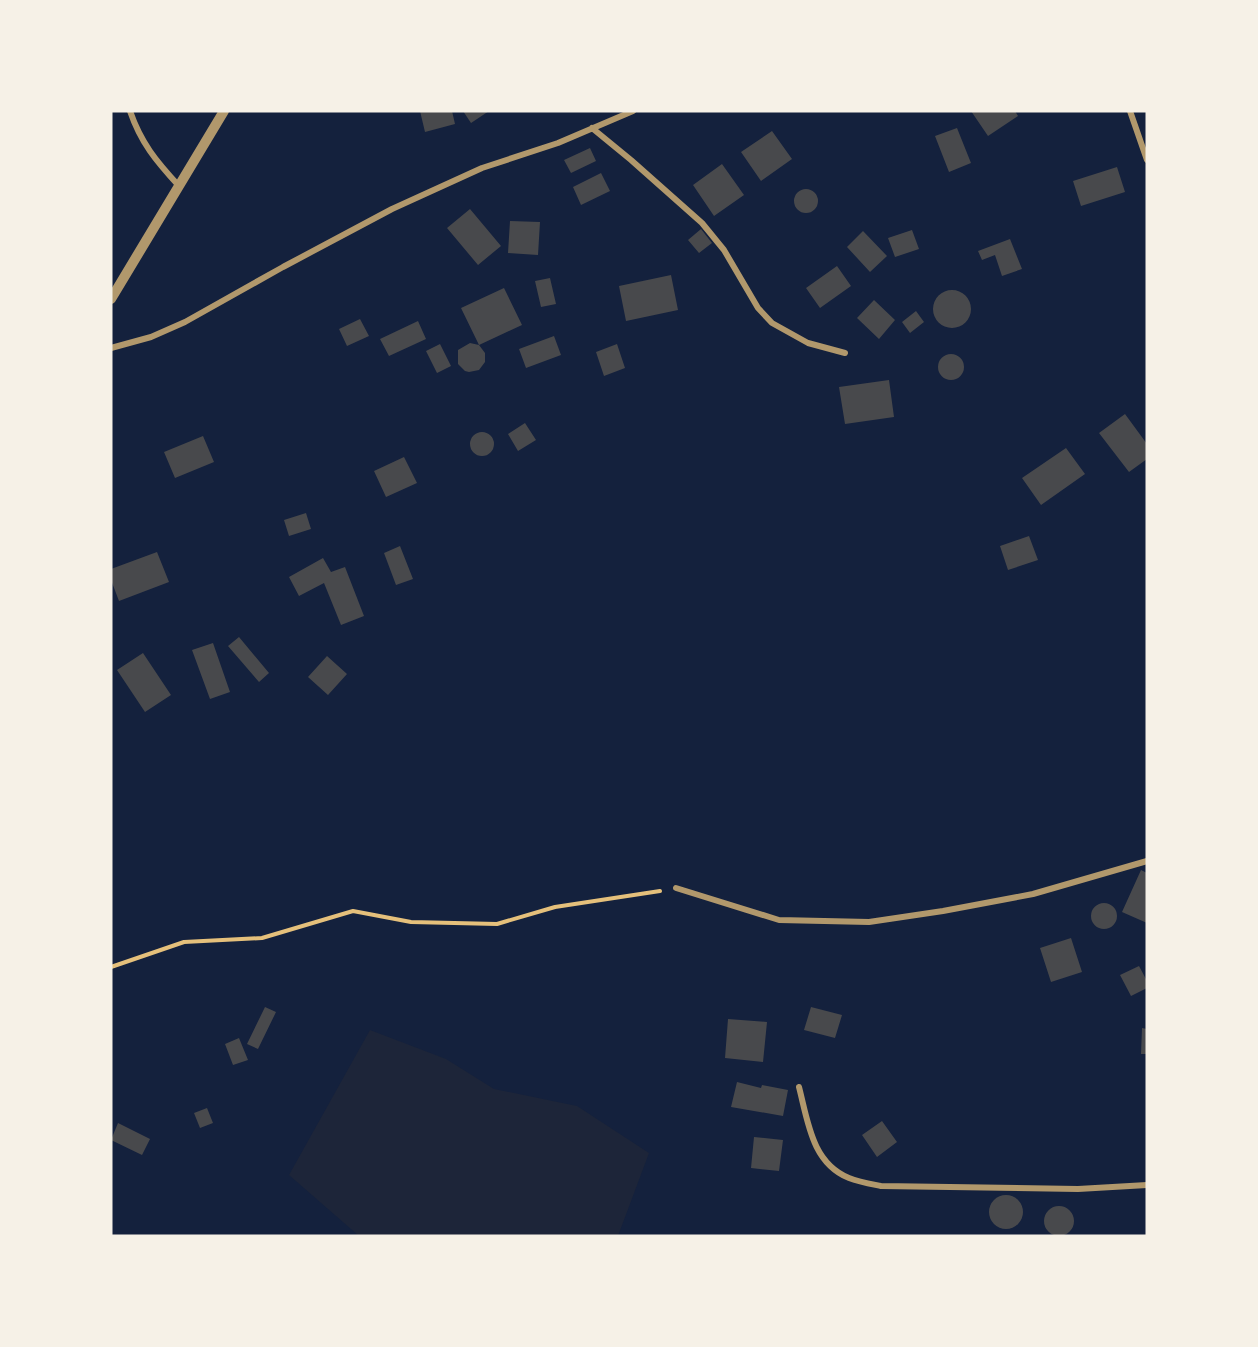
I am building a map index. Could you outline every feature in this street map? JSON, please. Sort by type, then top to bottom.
[{"type":"street","points":[[130,111],[138,133],[153,158],[180,187]]},
{"type":"street","points":[[111,299],[224,111]]},
{"type":"street","points":[[111,348],[150,337],[185,322],[392,209],[482,168],[558,143],[633,111]]},
{"type":"street","points":[[1130,111],[1147,160]]},
{"type":"street","points":[[592,128],[632,160],[702,223],[724,250],[758,309],[772,323],[808,343],[845,353]]},
{"type":"street","points":[[676,888],[779,920],[869,922],[1033,894],[1147,861]]},
{"type":"street","points":[[799,1088],[816,1148],[828,1166],[849,1178],[881,1186],[1078,1189],[1147,1185]]},
{"type":"path","points":[[111,967],[184,942],[262,938],[352,911],[411,922],[497,924],[555,907],[676,888]]},
{"type":"shaded area","points":[[370,1030],[446,1059],[494,1089],[577,1106],[649,1153],[618,1236],[359,1236],[289,1175]]},
{"type":"building","points":[[420,111],[452,111],[455,124],[425,132]]},
{"type":"building","points":[[463,111],[489,111],[471,123]]},
{"type":"building","points":[[971,111],[1015,111],[1018,116],[988,136]]},
{"type":"building","points":[[957,128],[971,163],[949,172],[935,136]]},
{"type":"building","points":[[772,131],[792,159],[761,181],[741,152]]},
{"type":"building","points":[[590,148],[596,161],[571,173],[564,160]]},
{"type":"building","points":[[722,164],[744,195],[714,216],[693,185]]},
{"type":"building","points":[[1117,167],[1125,192],[1081,206],[1073,181]]},
{"type":"building","points":[[601,173],[610,191],[581,205],[573,187]]},
{"type":"building","points":[[806,189],[815,192],[818,201],[815,210],[806,213],[797,210],[794,201],[797,192]]},
{"type":"building","points":[[470,209],[501,246],[478,265],[447,228]]},
{"type":"building","points":[[510,221],[540,222],[538,255],[508,253]]},
{"type":"building","points":[[701,229],[712,243],[699,253],[688,240]]},
{"type":"building","points":[[912,230],[919,249],[895,257],[888,238]]},
{"type":"building","points":[[863,231],[887,256],[870,272],[847,247]]},
{"type":"building","points":[[1010,239],[1022,269],[1002,276],[995,255],[982,260],[978,251]]},
{"type":"building","points":[[837,266],[851,286],[820,308],[806,288]]},
{"type":"building","points":[[671,275],[678,310],[626,321],[619,286]]},
{"type":"building","points":[[550,278],[556,304],[541,307],[535,281]]},
{"type":"building","points":[[504,288],[522,325],[479,345],[461,308]]},
{"type":"building","points":[[952,290],[965,296],[971,309],[965,322],[952,328],[939,322],[933,309],[939,296]]},
{"type":"building","points":[[874,300],[895,320],[879,339],[857,318]]},
{"type":"building","points":[[916,311],[924,322],[910,333],[902,322]]},
{"type":"building","points":[[360,319],[369,336],[347,346],[339,329]]},
{"type":"building","points":[[418,321],[426,339],[389,356],[380,339]]},
{"type":"building","points":[[554,336],[561,355],[526,368],[519,349]]},
{"type":"building","points":[[470,343],[479,345],[485,353],[485,362],[479,370],[465,371],[458,364],[458,350]]},
{"type":"building","points":[[440,344],[451,366],[437,373],[426,351]]},
{"type":"building","points":[[617,344],[625,368],[604,376],[596,352]]},
{"type":"building","points":[[951,354],[960,358],[964,367],[960,376],[951,380],[942,376],[938,367],[942,358]]},
{"type":"building","points":[[889,380],[894,417],[845,424],[839,387]]},
{"type":"building","points":[[1125,414],[1147,444],[1147,459],[1129,472],[1099,433]]},
{"type":"building","points":[[525,423],[536,440],[518,451],[508,434]]},
{"type":"building","points":[[482,432],[491,435],[494,444],[491,453],[482,456],[473,453],[470,444],[473,435]]},
{"type":"building","points":[[203,436],[214,462],[175,478],[164,452]]},
{"type":"building","points":[[1066,448],[1085,474],[1041,505],[1022,478]]},
{"type":"building","points":[[404,457],[417,483],[386,497],[374,471]]},
{"type":"building","points":[[306,513],[311,529],[289,536],[284,520]]},
{"type":"building","points":[[1029,536],[1038,560],[1008,570],[1000,546]]},
{"type":"building","points":[[400,546],[413,579],[396,585],[384,553]]},
{"type":"building","points":[[157,552],[169,582],[119,601],[111,580],[111,569]]},
{"type":"building","points":[[323,558],[331,572],[345,567],[364,616],[341,625],[324,583],[299,596],[289,577]]},
{"type":"building","points":[[239,637],[269,673],[259,682],[228,646]]},
{"type":"building","points":[[213,643],[230,692],[210,699],[192,650]]},
{"type":"building","points":[[143,653],[171,695],[145,712],[117,670]]},
{"type":"building","points":[[327,656],[347,674],[328,695],[308,677]]},
{"type":"building","points":[[1141,870],[1147,873],[1147,923],[1122,912]]},
{"type":"building","points":[[1104,903],[1113,907],[1117,916],[1113,925],[1104,929],[1095,925],[1091,916],[1095,907]]},
{"type":"building","points":[[1071,938],[1082,972],[1051,982],[1040,948]]},
{"type":"building","points":[[1139,966],[1147,981],[1147,988],[1131,996],[1120,975]]},
{"type":"building","points":[[265,1007],[276,1012],[258,1049],[247,1044]]},
{"type":"building","points":[[811,1007],[842,1015],[835,1038],[804,1030]]},
{"type":"building","points":[[728,1019],[767,1022],[763,1062],[725,1058]]},
{"type":"building","points":[[1142,1028],[1147,1029],[1147,1054],[1141,1054]]},
{"type":"building","points":[[239,1038],[248,1060],[233,1065],[225,1044]]},
{"type":"building","points":[[737,1082],[761,1088],[762,1085],[788,1090],[783,1116],[731,1107]]},
{"type":"building","points":[[207,1108],[213,1123],[200,1128],[194,1113]]},
{"type":"building","points":[[882,1121],[897,1142],[877,1157],[862,1135]]},
{"type":"building","points":[[118,1123],[150,1139],[142,1155],[111,1140]]},
{"type":"building","points":[[754,1137],[783,1140],[779,1171],[751,1168]]},
{"type":"building","points":[[1006,1195],[1018,1200],[1023,1212],[1018,1224],[1006,1229],[994,1224],[989,1212],[994,1200]]},
{"type":"building","points":[[1059,1206],[1065,1207],[1073,1215],[1073,1227],[1065,1235],[1059,1236],[1053,1235],[1045,1227],[1044,1221],[1045,1215],[1053,1207]]}]
